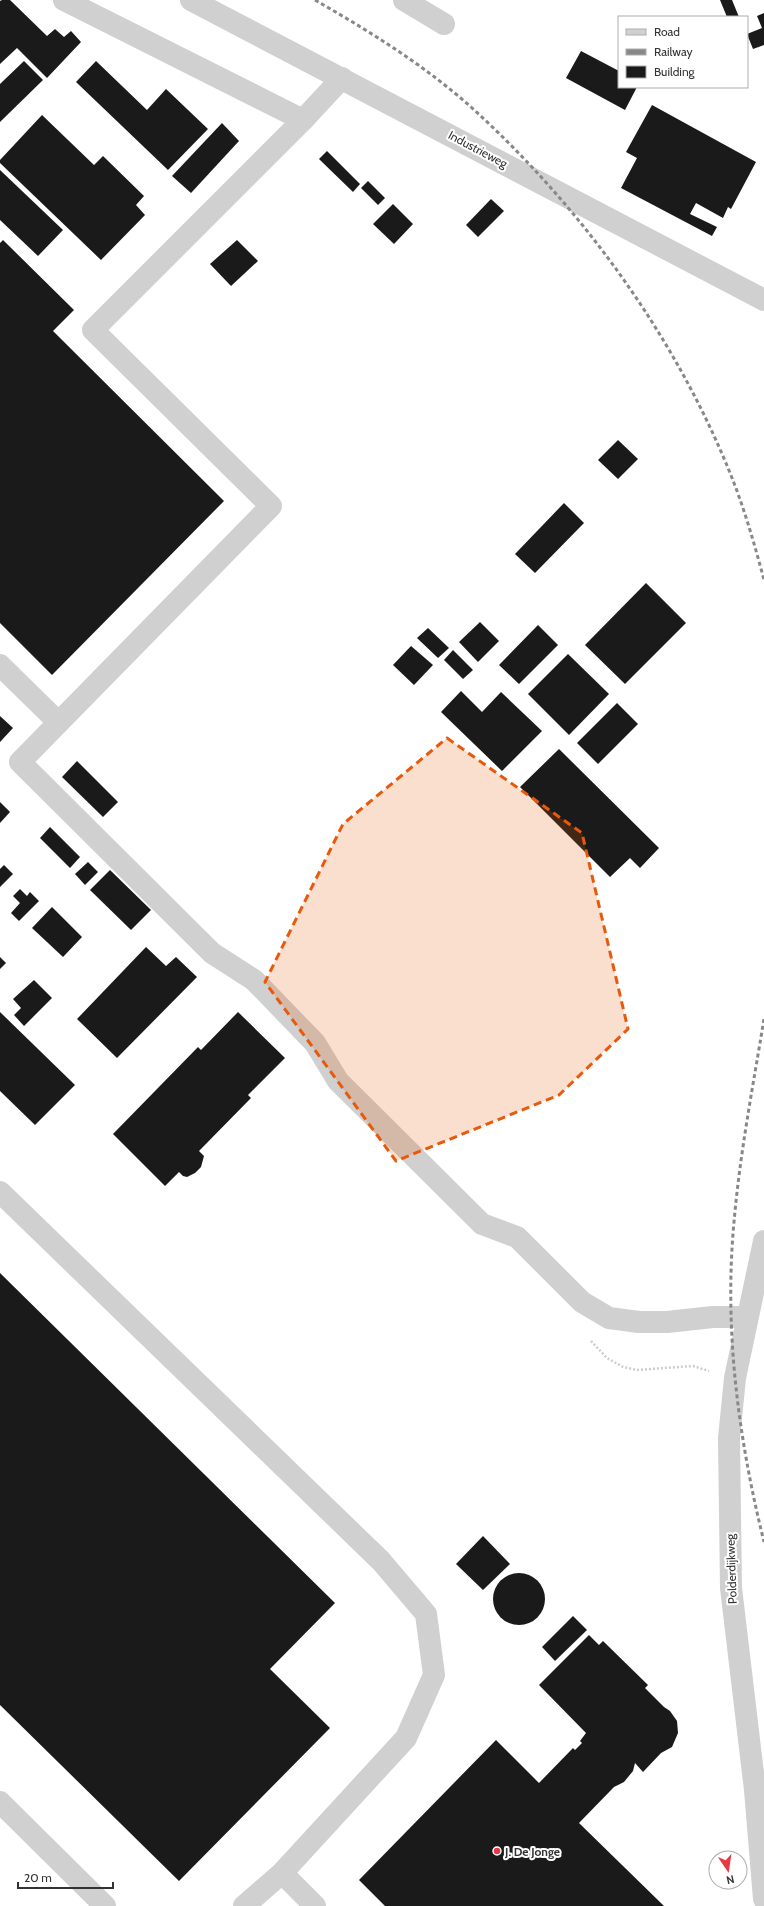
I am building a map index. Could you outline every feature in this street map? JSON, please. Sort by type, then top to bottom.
[{"type":"street","points":[[64,0],[303,120]]},
{"type":"street","name":"Industrieweg","points":[[191,0],[764,300]]},
{"type":"street","points":[[404,0],[444,24]]},
{"type":"street","points":[[342,78],[303,120],[93,330],[271,506],[20,762],[212,953],[254,980],[315,1043],[338,1081],[482,1224],[517,1237],[582,1302],[609,1318],[639,1322],[667,1322],[713,1317],[747,1317]]},
{"type":"street","points":[[0,665],[58,722]]},
{"type":"street","points":[[0,1192],[381,1561],[426,1614],[434,1675],[406,1738],[282,1873],[244,1906]]},
{"type":"street","name":"Polderdijkweg","points":[[764,1240],[735,1378],[728,1438],[730,1588],[760,1790],[764,1899]]},
{"type":"street","points":[[0,1802],[104,1906]]},
{"type":"street","points":[[282,1873],[315,1906]]},
{"type":"highlighted area","points":[[447,738],[582,833],[628,1029],[559,1095],[396,1161],[265,982],[343,824]]},
{"type":"building","points":[[10,0],[47,36],[55,29],[64,37],[71,31],[81,42],[47,78],[17,48],[0,64],[0,1]]},
{"type":"building","points":[[720,0],[732,0],[739,16],[727,16]]},
{"type":"building","points":[[764,13],[764,45],[753,49],[748,34],[762,28],[757,16]]},
{"type":"building","points":[[581,51],[618,70],[618,88],[636,88],[625,110],[566,78]]},
{"type":"building","points":[[24,61],[43,80],[0,122],[0,84]]},
{"type":"building","points":[[96,61],[147,110],[166,89],[208,129],[168,170],[76,82]]},
{"type":"building","points":[[652,105],[756,162],[731,209],[728,207],[723,218],[696,203],[690,214],[717,227],[712,236],[621,188],[637,158],[626,152]]},
{"type":"building","points":[[42,115],[94,165],[103,156],[144,196],[136,205],[145,215],[101,260],[0,163],[0,160]]},
{"type":"building","points":[[222,123],[239,141],[191,193],[172,176]]},
{"type":"building","points":[[327,151],[360,184],[353,192],[319,159]]},
{"type":"building","points":[[0,170],[63,230],[38,256],[0,220]]},
{"type":"building","points":[[368,181],[385,198],[378,205],[361,188]]},
{"type":"building","points":[[491,199],[504,211],[478,237],[466,225]]},
{"type":"building","points":[[393,204],[413,224],[394,244],[373,224]]},
{"type":"building","points":[[3,240],[74,310],[53,331],[224,501],[52,675],[0,623],[0,243]]},
{"type":"building","points":[[237,240],[258,261],[231,286],[210,264]]},
{"type":"building","points":[[618,440],[638,459],[618,479],[598,460]]},
{"type":"building","points":[[564,503],[584,523],[535,573],[515,554]]},
{"type":"building","points":[[646,583],[686,623],[625,684],[585,645]]},
{"type":"building","points":[[480,622],[499,641],[478,662],[459,642]]},
{"type":"building","points":[[538,625],[558,645],[519,684],[499,665]]},
{"type":"building","points":[[428,628],[449,648],[438,658],[417,638]]},
{"type":"building","points":[[411,646],[433,665],[414,685],[393,665]]},
{"type":"building","points":[[453,650],[473,670],[463,679],[444,660]]},
{"type":"building","points":[[568,654],[609,694],[569,735],[528,694]]},
{"type":"building","points":[[461,691],[482,712],[501,692],[542,731],[502,771],[441,712]]},
{"type":"building","points":[[617,703],[638,724],[598,764],[577,743]]},
{"type":"building","points":[[0,716],[13,728],[0,742]]},
{"type":"building","points":[[559,749],[659,848],[640,868],[630,858],[610,877],[520,787]]},
{"type":"building","points":[[77,761],[118,802],[103,817],[62,777]]},
{"type":"building","points":[[0,802],[10,812],[0,823]]},
{"type":"building","points":[[50,827],[80,857],[70,868],[40,838]]},
{"type":"building","points":[[88,862],[98,872],[85,885],[75,874]]},
{"type":"building","points":[[4,865],[13,874],[0,887],[0,869]]},
{"type":"building","points":[[110,870],[151,910],[131,930],[90,890]]},
{"type":"building","points":[[20,889],[27,896],[30,892],[39,901],[19,921],[11,913],[20,903],[13,896]]},
{"type":"building","points":[[52,907],[82,937],[63,957],[32,928]]},
{"type":"building","points":[[146,947],[166,966],[176,957],[197,977],[117,1058],[77,1019]]},
{"type":"building","points":[[0,957],[6,963],[0,969]]},
{"type":"building","points":[[34,980],[52,998],[24,1026],[14,1015],[21,1008],[13,999]]},
{"type":"building","points":[[0,1012],[75,1085],[35,1125],[0,1091]]},
{"type":"building","points":[[238,1012],[285,1058],[248,1095],[251,1098],[199,1151],[204,1156],[201,1167],[195,1173],[187,1177],[183,1176],[179,1172],[165,1186],[113,1134],[198,1047],[201,1050]]},
{"type":"building","points":[[0,1273],[335,1603],[270,1669],[330,1728],[179,1881],[0,1705]]},
{"type":"building","points":[[483,1536],[510,1564],[483,1590],[456,1564]]},
{"type":"building","points":[[514,1573],[524,1573],[533,1577],[541,1585],[545,1594],[545,1604],[541,1613],[533,1621],[524,1625],[514,1625],[505,1621],[497,1613],[493,1604],[493,1594],[497,1585],[505,1577]]},
{"type":"building","points":[[573,1616],[587,1630],[555,1661],[542,1647]]},
{"type":"building","name":"J. De Jonge","points":[[589,1635],[599,1645],[603,1641],[648,1685],[645,1688],[670,1711],[677,1721],[678,1733],[672,1747],[661,1753],[643,1772],[635,1763],[633,1771],[624,1782],[614,1787],[579,1823],[664,1906],[385,1906],[359,1880],[496,1740],[539,1783],[573,1748],[575,1750],[582,1743],[580,1741],[586,1733],[539,1685]]},
{"type":"railway","points":[[315,0],[396,49],[471,107],[511,145],[549,186],[585,229],[651,320],[680,368],[705,418],[739,495],[764,580]]},
{"type":"railway","points":[[764,1019],[740,1171],[731,1262],[732,1343],[740,1423],[764,1542]]},
{"type":"place","name":"J. De Jonge","points":[[497,1851]]}]
